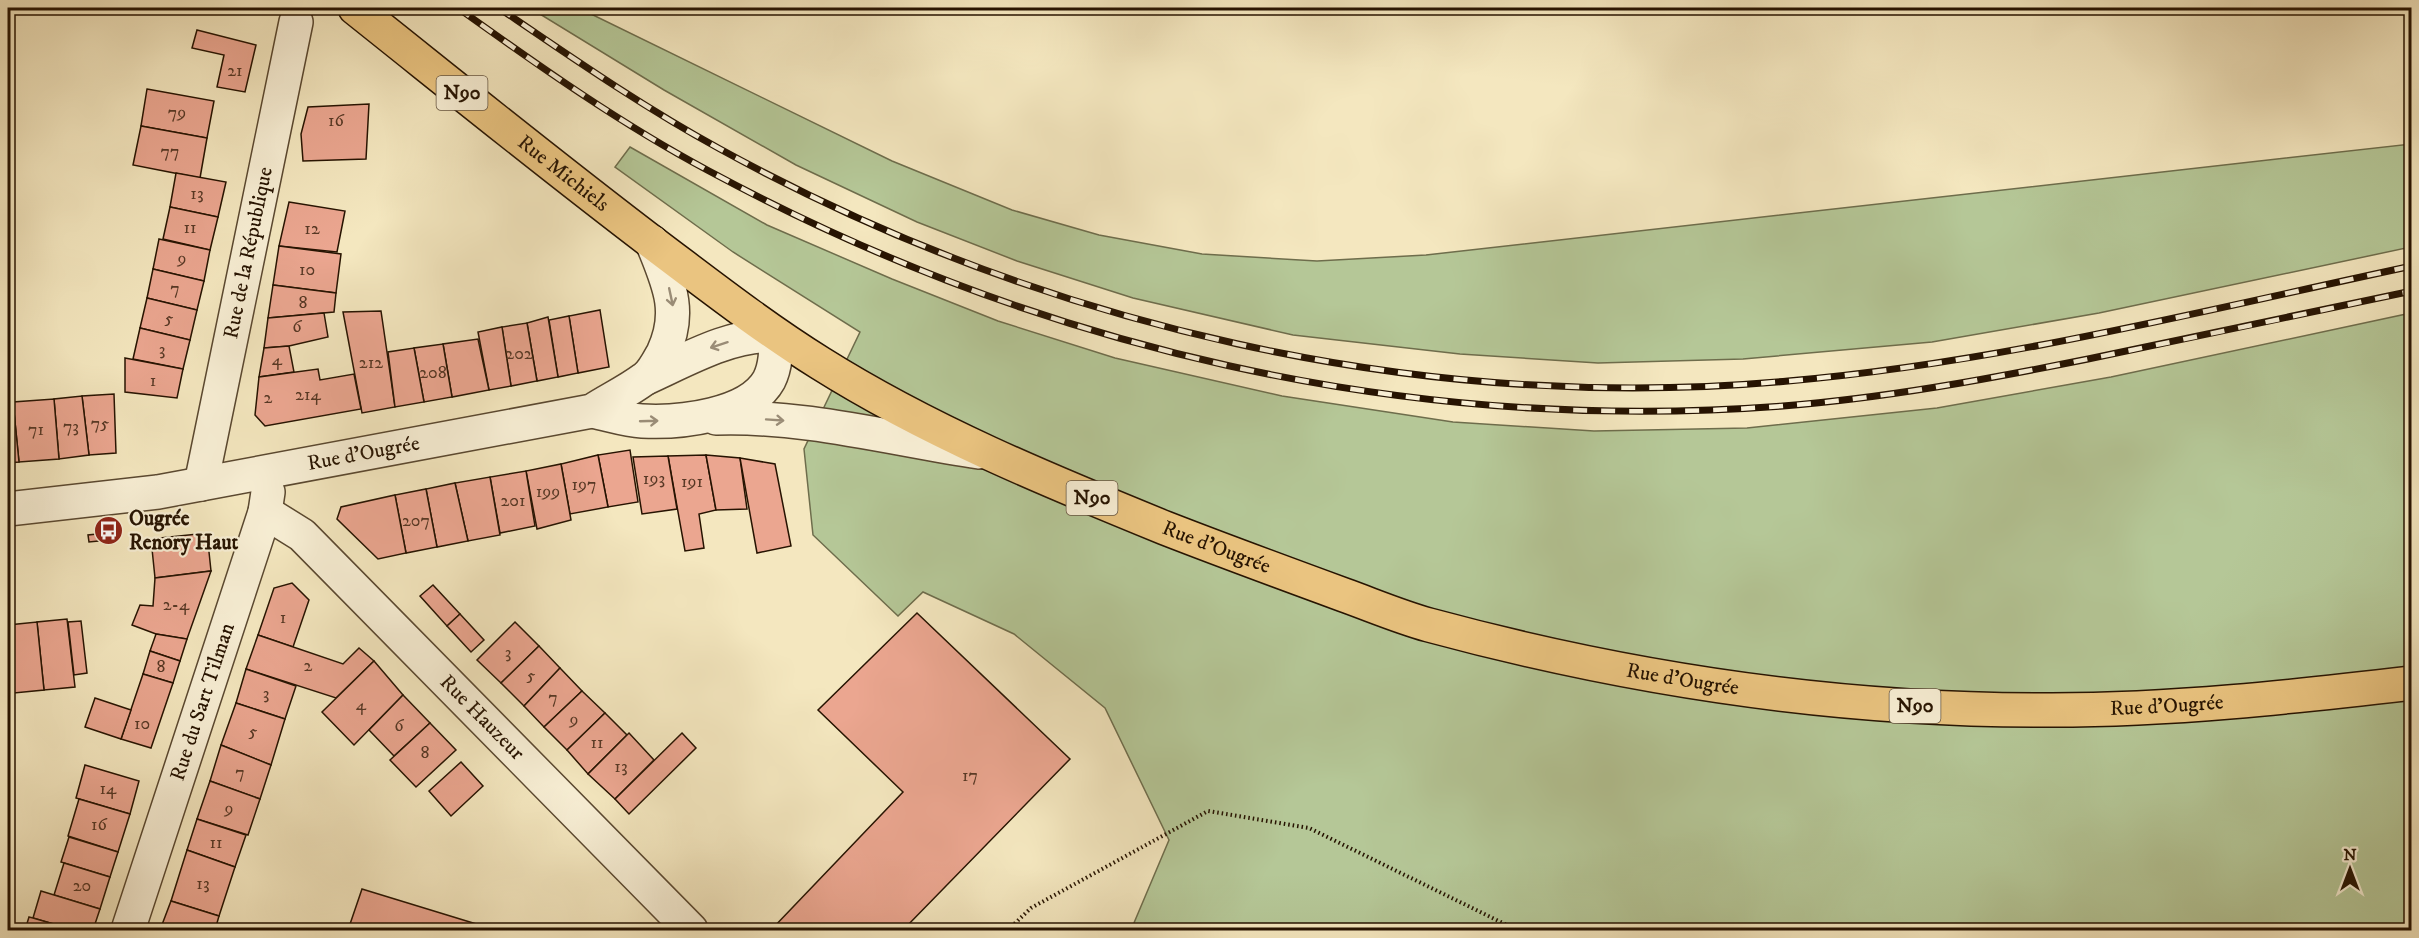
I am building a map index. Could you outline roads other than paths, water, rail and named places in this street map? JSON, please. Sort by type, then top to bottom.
[{"type":"main road","name":"Rue Michiels","points":[[355,8],[569,179],[776,335]]},
{"type":"main road","name":"Rue d'Ougrée","points":[[776,335],[870,392],[989,454],[1191,538],[1425,624],[1638,674],[1848,701],[1956,709],[2057,710],[2188,705],[2412,683]]},
{"type":"street","name":"Rue de la République","points":[[201,484],[296,22]]},
{"type":"street","name":"Rue d'Ougrée","points":[[646,378],[671,337],[674,310],[668,281],[652,242]]},
{"type":"street","name":"Rue d'Ougrée","points":[[8,509],[136,496],[592,411],[646,378],[719,345],[758,335],[776,335],[776,359],[769,380],[756,396],[728,410],[696,418]]},
{"type":"street","name":"Rue d'Ougrée","points":[[592,411],[641,421],[737,417],[782,420],[989,454]]},
{"type":"street","name":"Rue du Sart Tilman","points":[[128,930],[265,512],[272,472]]},
{"type":"street","name":"Rue Hauzeur","points":[[265,512],[302,535],[691,930]]},
{"type":"railway","points":[[458,8],[550,73],[644,134],[709,171],[835,233],[963,287],[1095,331],[1229,366],[1365,391],[1503,406],[1642,411],[1821,403],[2012,374],[2412,291]]},
{"type":"railway","points":[[499,8],[635,99],[720,149],[843,211],[971,265],[1102,309],[1237,344],[1373,369],[1511,384],[1650,388],[1788,381],[1867,373],[2023,348],[2179,317],[2412,266]]},
{"type":"place","name":"Ougrée Renory Haut","points":[[108,531]]}]
